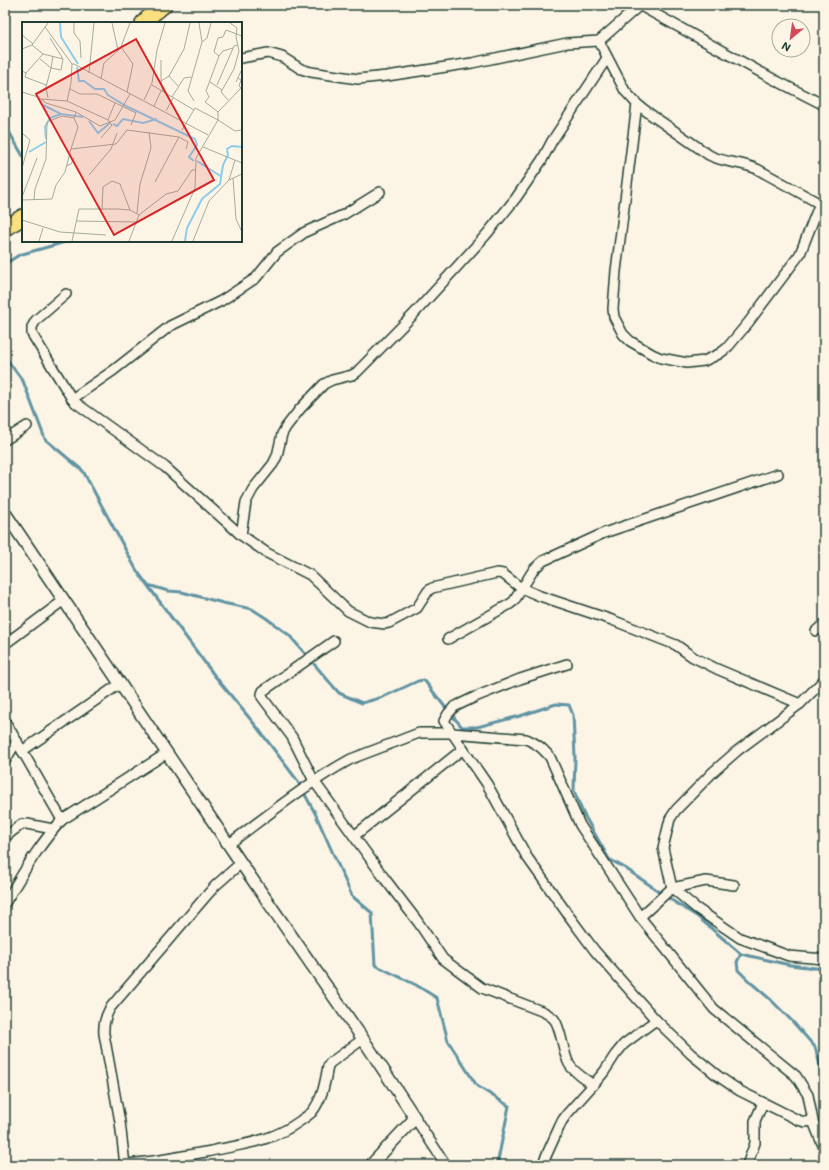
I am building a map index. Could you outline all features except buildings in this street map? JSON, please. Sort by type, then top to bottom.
[{"type":"highway","points":[[144,22],[164,5]]},
{"type":"highway","points":[[5,228],[22,218]]},
{"type":"street","points":[[242,58],[268,53],[282,57],[301,69],[358,80],[472,62],[567,43],[599,41],[640,5],[773,79],[824,105]]},
{"type":"street","points":[[599,41],[625,91],[637,104],[650,114],[716,159],[747,165],[757,169],[822,205],[800,254],[748,323],[723,351],[704,360],[687,363],[661,358],[652,354],[630,341],[623,334],[614,317],[613,309],[616,271],[637,104]]},
{"type":"street","points":[[241,535],[246,502],[253,489],[277,456],[282,434],[300,408],[324,384],[357,372],[412,316],[481,241],[516,198],[607,58]]},
{"type":"street","points":[[72,399],[114,370],[170,326],[221,301],[256,278],[277,252],[305,232],[343,215],[380,192]]},
{"type":"street","points":[[66,294],[36,320],[32,327],[32,334],[72,399],[86,411],[165,467],[241,535],[267,553],[310,576],[348,611],[374,623],[389,624],[417,608],[432,588],[497,573],[503,574],[521,588],[540,596],[612,620],[676,646],[693,657],[717,669],[800,704]]},
{"type":"street","points":[[5,440],[27,426]]},
{"type":"street","points":[[448,639],[510,604],[534,568],[543,561],[604,533],[778,474]]},
{"type":"street","points":[[5,513],[241,863],[363,1039],[446,1165]]},
{"type":"street","points":[[5,644],[64,600]]},
{"type":"street","points":[[816,631],[824,624]]},
{"type":"street","points":[[334,641],[263,691],[262,694],[262,697],[292,737],[311,783],[354,836],[418,922],[443,959],[482,988],[550,1015],[557,1023],[563,1048],[569,1064],[576,1072],[594,1085]]},
{"type":"street","points":[[567,664],[520,679],[475,697],[454,707],[449,712],[444,722],[488,784],[527,857],[595,951],[656,1020],[691,1054],[718,1076],[740,1091],[798,1120],[805,1122],[813,1121]]},
{"type":"street","points":[[667,892],[663,848],[670,819],[676,810],[737,750],[800,704],[824,680]]},
{"type":"street","points":[[22,752],[120,683]]},
{"type":"street","points":[[5,721],[62,820]]},
{"type":"street","points":[[229,844],[311,783],[351,759],[419,733],[452,732],[526,739],[535,742],[550,757],[575,817],[640,917],[714,1009],[796,1076],[808,1095],[813,1121],[824,1147]]},
{"type":"street","points":[[5,761],[17,741]]},
{"type":"street","points":[[354,836],[463,749]]},
{"type":"street","points":[[5,903],[33,858],[53,829],[62,820],[167,753]]},
{"type":"street","points":[[5,837],[22,824],[53,829]]},
{"type":"street","points":[[241,863],[207,895],[110,1008],[105,1017],[103,1025],[104,1034],[126,1164],[151,1163],[243,1145],[266,1139],[288,1129],[314,1110],[322,1097],[328,1066],[330,1063],[363,1039]]},
{"type":"street","points":[[640,917],[667,892],[706,881],[734,884]]},
{"type":"street","points":[[667,892],[696,908],[740,938],[789,956],[824,959]]},
{"type":"street","points":[[542,1165],[562,1121],[594,1085],[624,1044],[656,1020]]},
{"type":"street","points":[[747,1165],[754,1143],[754,1121],[763,1103]]},
{"type":"street","points":[[371,1165],[414,1118]]},
{"type":"waterway","points":[[5,125],[22,154]]},
{"type":"waterway","points":[[5,264],[19,255],[65,242]]},
{"type":"waterway","points":[[5,357],[23,381],[45,439],[83,471],[137,571],[214,675],[256,726],[297,780],[315,813],[352,896],[372,913],[375,965],[416,985],[437,998],[448,1041],[477,1086],[509,1106],[497,1165]]},
{"type":"waterway","points":[[148,585],[168,591],[182,592],[252,609],[289,635],[339,693],[362,703],[383,697],[418,681],[424,680],[462,727],[477,727],[520,716],[556,704],[569,705],[573,715],[575,757],[574,791],[583,813],[609,859],[698,917],[741,954],[790,965],[824,969]]},
{"type":"waterway","points":[[741,954],[737,962],[738,970],[771,1000],[815,1047],[821,1075]]}]
